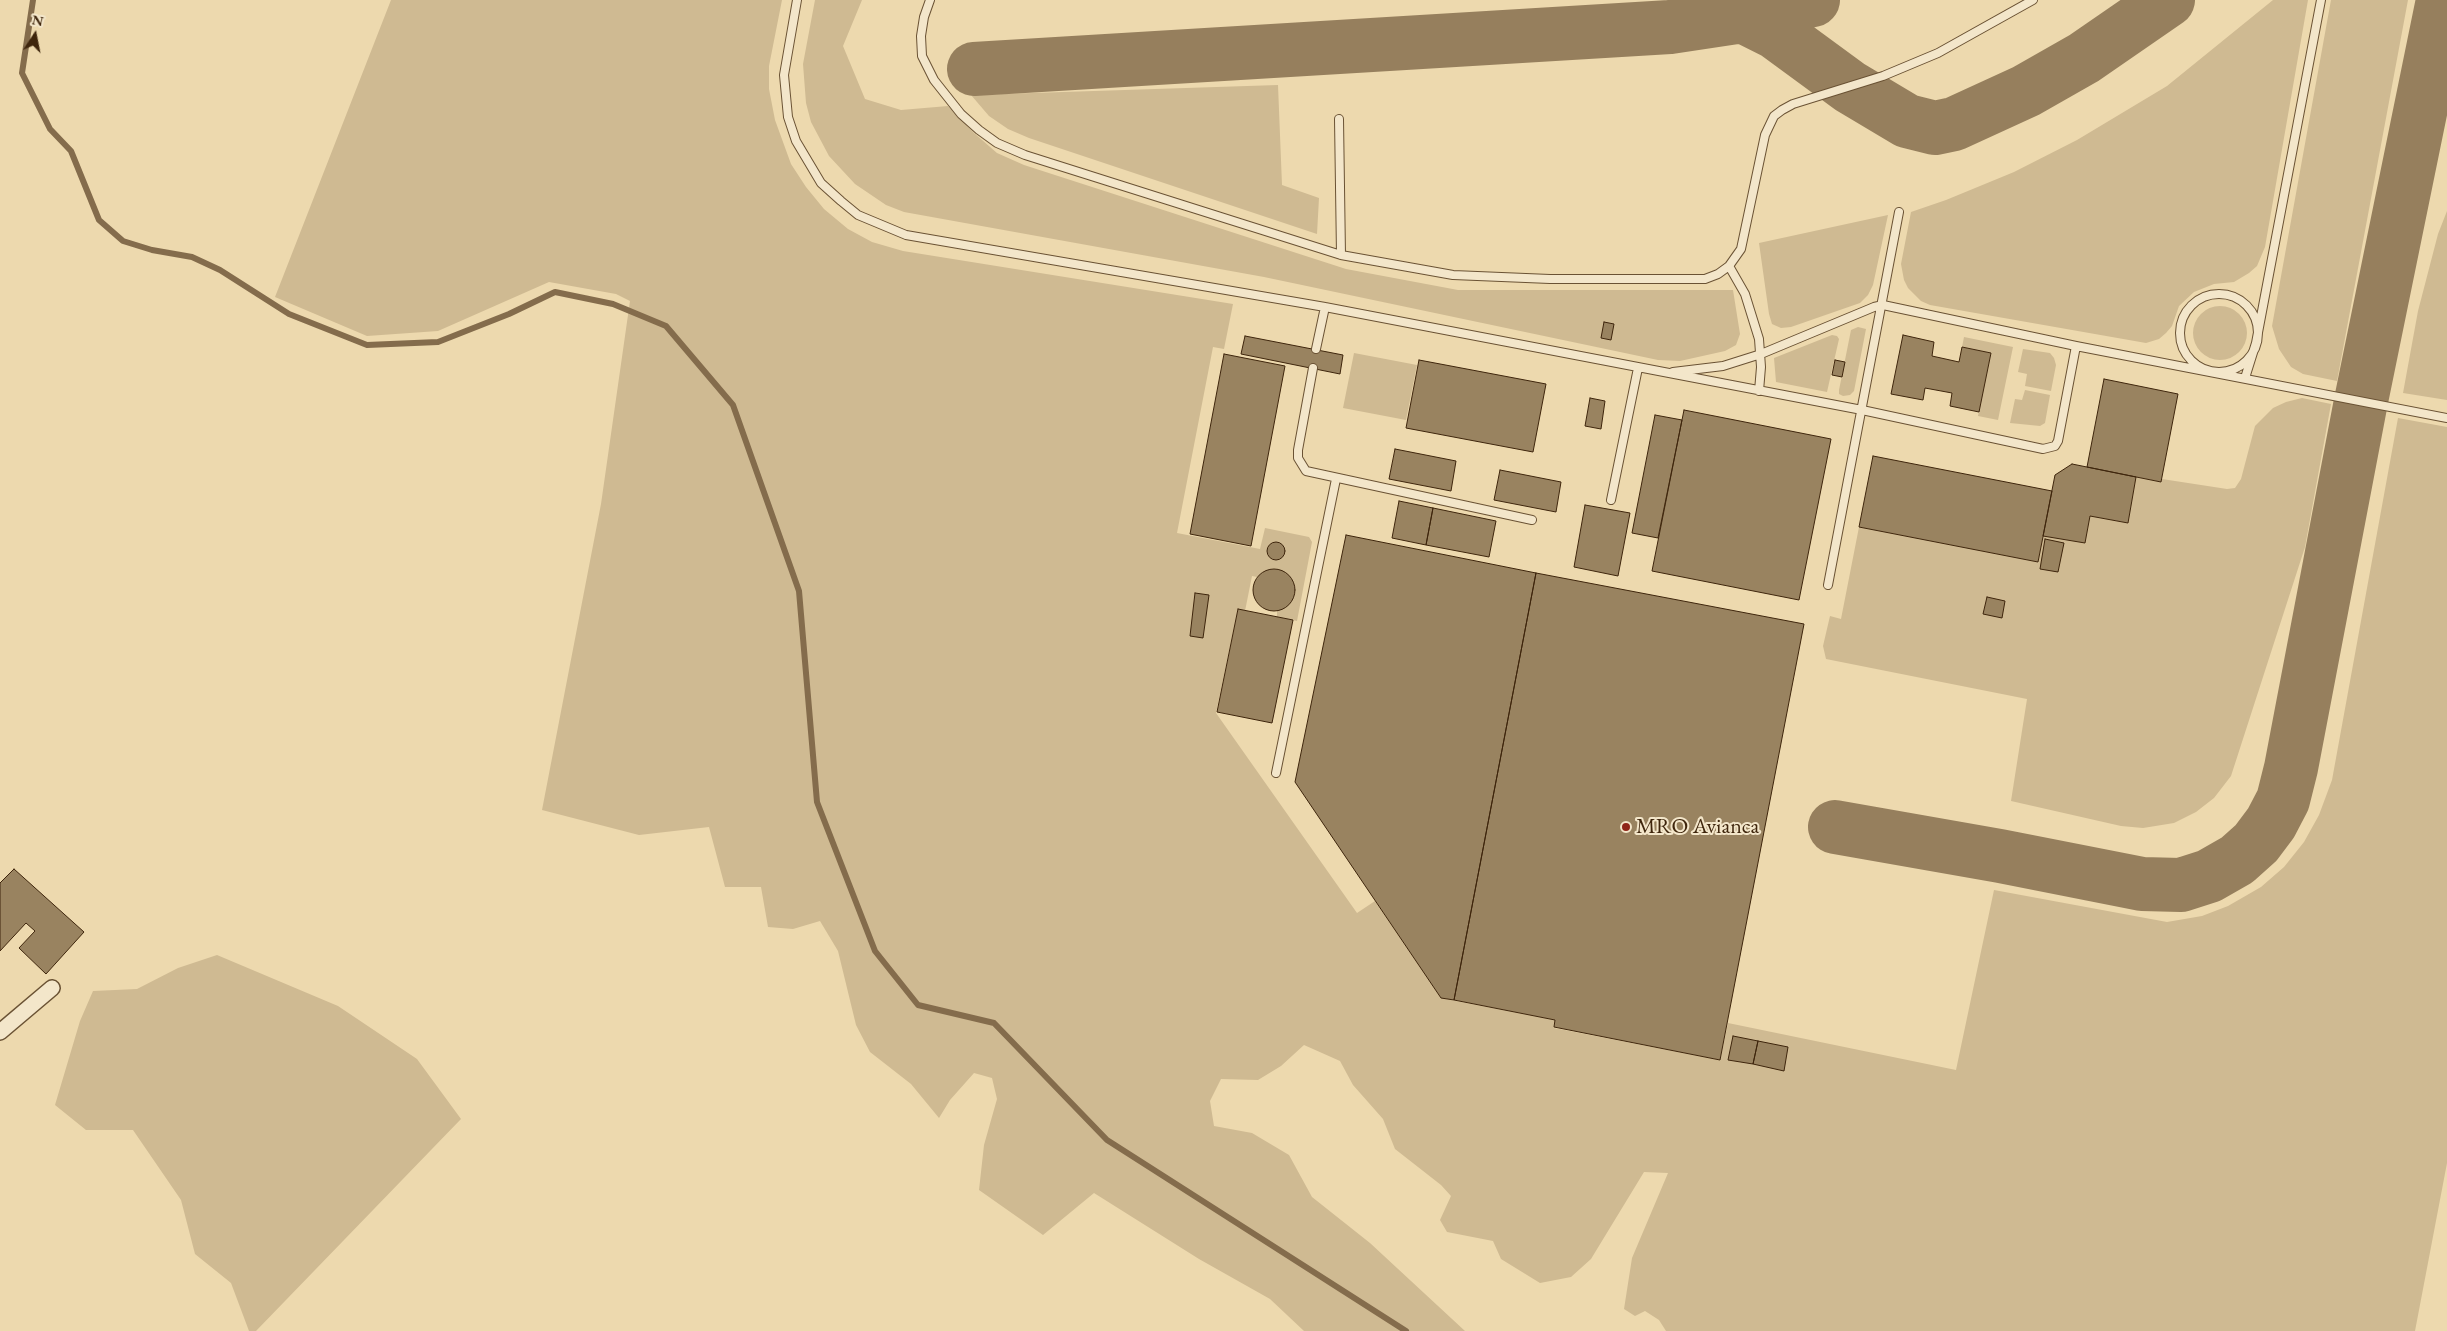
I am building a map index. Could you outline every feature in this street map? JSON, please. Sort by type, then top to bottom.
[{"type":"street","points":[[0,1032],[52,988]]},
{"type":"lane","points":[[797,0],[784,75],[788,117],[796,141],[821,183],[858,215],[906,236],[1325,307],[1862,410],[2050,449],[2058,441],[2076,346]]},
{"type":"lane","points":[[930,0],[924,17],[921,36],[922,56],[934,80],[962,114],[998,143],[1025,155],[1341,255],[1453,275],[1550,279],[1705,279],[1718,274],[1729,266],[1741,249],[1765,135],[1774,116],[1793,104],[1883,76],[1938,53],[2033,0]]},
{"type":"lane","points":[[2245,378],[2256,344],[2321,0]]},
{"type":"lane","points":[[1339,119],[1341,255]]},
{"type":"lane","points":[[1828,585],[1883,306],[1899,212]]},
{"type":"lane","points":[[1729,266],[1748,302],[1759,339],[1761,354],[1759,391]]},
{"type":"lane","points":[[2222,295],[2243,303],[2256,321],[2256,344],[2252,354],[2244,363],[2222,372],[2210,371],[2192,362],[2186,354],[2180,335],[2184,314],[2201,299],[2222,295]]},
{"type":"lane","points":[[1664,373],[1724,366],[1761,354],[1874,307],[1883,306],[2076,346],[2447,418]]},
{"type":"lane","points":[[1316,349],[1325,307]]},
{"type":"lane","points":[[1313,368],[1298,458],[1306,472],[1532,520]]},
{"type":"lane","points":[[1611,500],[1638,368]]},
{"type":"lane","points":[[1276,773],[1336,479]]},
{"type":"shaded area","points":[[391,0],[782,0],[769,66],[769,89],[775,120],[791,164],[806,187],[824,209],[848,229],[872,242],[903,251],[1233,304],[1224,349],[1213,347],[1177,533],[1260,549],[1265,528],[1309,537],[1312,542],[1297,621],[1277,617],[1277,610],[1287,606],[1294,596],[1294,583],[1287,574],[1275,569],[1263,572],[1257,577],[1252,576],[1245,611],[1238,609],[1216,713],[1357,913],[1375,901],[1441,998],[1555,1020],[1554,1028],[1720,1060],[1728,1023],[1956,1070],[1994,890],[2167,922],[2202,916],[2228,906],[2261,887],[2284,867],[2304,842],[2319,815],[2332,780],[2398,418],[2447,427],[2447,1163],[2415,1331],[1666,1331],[1659,1320],[1645,1311],[1635,1316],[1624,1309],[1632,1258],[1668,1173],[1644,1172],[1591,1259],[1571,1277],[1540,1283],[1501,1259],[1493,1241],[1447,1232],[1440,1220],[1451,1196],[1441,1185],[1395,1149],[1383,1119],[1353,1085],[1340,1061],[1304,1045],[1281,1066],[1258,1080],[1221,1079],[1210,1101],[1214,1126],[1252,1133],[1289,1155],[1312,1197],[1370,1243],[1465,1331],[1304,1331],[1270,1299],[1199,1259],[1094,1193],[1043,1235],[979,1190],[984,1145],[997,1099],[992,1078],[974,1073],[950,1100],[939,1118],[911,1084],[870,1052],[856,1025],[838,951],[820,921],[793,929],[768,927],[761,887],[725,887],[709,827],[639,835],[542,810],[601,504],[630,301],[616,294],[549,282],[438,331],[367,336],[275,297]]},
{"type":"shaded area","points":[[815,0],[862,0],[843,46],[865,99],[901,110],[948,106],[997,153],[1024,165],[1346,269],[1458,290],[1733,290],[1740,334],[1736,345],[1725,351],[1680,361],[1658,360],[1264,277],[904,212],[886,205],[855,184],[829,156],[811,122],[806,103],[803,64]]},
{"type":"shaded area","points":[[2273,0],[2308,0],[2265,247],[2257,266],[2249,273],[2234,282],[2214,284],[2194,292],[2179,306],[2172,326],[2166,333],[2159,339],[2146,343],[1930,305],[1921,301],[1908,288],[1904,280],[1901,264],[1911,212],[2014,172],[2077,140],[2167,86]]},
{"type":"shaded area","points":[[2331,0],[2408,0],[2337,381],[2303,374],[2291,367],[2279,349],[2272,326]]},
{"type":"shaded area","points":[[1278,85],[1282,185],[1319,198],[1317,234],[1029,138],[1008,129],[989,116],[971,95]]},
{"type":"shaded area","points":[[2447,211],[2447,400],[2403,393],[2418,311],[2438,234]]},
{"type":"shaded area","points":[[1888,215],[1873,285],[1868,295],[1860,303],[1791,327],[1781,328],[1772,324],[1759,243]]},
{"type":"shaded area","points":[[2215,306],[2225,306],[2235,310],[2243,318],[2247,333],[2243,348],[2235,356],[2225,360],[2215,360],[2205,356],[2197,348],[2193,338],[2193,328],[2197,318],[2205,310]]},
{"type":"shaded area","points":[[1858,327],[1866,329],[1854,391],[1850,395],[1843,396],[1839,394],[1839,390],[1851,330]]},
{"type":"shaded area","points":[[1832,335],[1837,336],[1839,339],[1827,392],[1776,382],[1774,358]]},
{"type":"shaded area","points":[[1964,337],[2013,347],[1998,420],[1978,416],[1991,353],[1962,347]]},
{"type":"shaded area","points":[[2023,349],[2050,353],[2054,358],[2056,365],[2051,391],[2025,386],[2027,374],[2018,372]]},
{"type":"shaded area","points":[[1354,353],[1417,365],[1406,420],[1343,408]]},
{"type":"shaded area","points":[[2025,390],[2050,395],[2045,423],[2040,426],[2010,423],[2015,399],[2022,400]]},
{"type":"shaded area","points":[[2302,398],[2331,404],[2305,547],[2231,776],[2214,798],[2196,812],[2174,823],[2143,828],[2121,826],[2011,801],[2027,699],[1826,659],[1823,646],[1830,616],[1841,619],[1859,527],[2038,562],[2043,536],[2085,543],[2090,516],[2128,523],[2136,477],[2161,482],[2162,479],[2227,489],[2235,488],[2241,479],[2255,426],[2273,408]]},
{"type":"shaded area","points":[[217,955],[338,1006],[417,1059],[461,1119],[256,1331],[249,1331],[231,1283],[195,1254],[181,1200],[133,1130],[86,1130],[55,1105],[80,1021],[93,991],[137,989],[178,968]]},
{"type":"building","points":[[1604,322],[1614,324],[1611,340],[1601,338]]},
{"type":"building","points":[[1903,335],[1934,342],[1932,356],[1959,362],[1962,347],[1991,353],[1979,412],[1950,406],[1952,393],[1925,388],[1923,400],[1891,394]]},
{"type":"building","points":[[1245,336],[1343,355],[1340,374],[1241,354]]},
{"type":"building","points":[[1224,354],[1285,366],[1251,546],[1190,534]]},
{"type":"building","points":[[1419,360],[1546,384],[1533,452],[1406,428]]},
{"type":"building","points":[[1835,360],[1845,362],[1842,377],[1832,375]]},
{"type":"building","points":[[2104,379],[2178,394],[2161,482],[2087,467]]},
{"type":"building","points":[[1590,398],[1605,401],[1601,429],[1585,426]]},
{"type":"building","points":[[1684,410],[1831,439],[1799,600],[1652,571]]},
{"type":"building","points":[[1655,415],[1682,420],[1658,538],[1632,533]]},
{"type":"building","points":[[1395,449],[1456,461],[1451,491],[1389,479]]},
{"type":"building","points":[[1873,456],[2052,491],[2038,562],[1859,527]]},
{"type":"building","points":[[2072,464],[2136,477],[2128,523],[2090,516],[2085,543],[2043,536],[2055,475]]},
{"type":"building","points":[[1500,470],[1561,482],[1556,512],[1494,500]]},
{"type":"building","points":[[1399,501],[1433,508],[1426,545],[1392,538]]},
{"type":"building","points":[[1585,505],[1630,513],[1618,576],[1574,567]]},
{"type":"building","points":[[1433,508],[1496,521],[1489,557],[1426,545]]},
{"type":"building","points":[[1346,535],[1536,573],[1454,1000],[1441,998],[1295,782]]},
{"type":"building","points":[[2045,539],[2064,543],[2058,572],[2040,569]]},
{"type":"building","points":[[1272,542],[1280,542],[1285,547],[1283,558],[1272,560],[1267,555],[1267,547]]},
{"type":"building","points":[[1274,569],[1289,575],[1295,590],[1289,605],[1274,611],[1259,605],[1253,590],[1259,575]]},
{"type":"building","name":"MRO Avianca","points":[[1536,573],[1804,624],[1720,1060],[1554,1027],[1555,1020],[1454,1000]]},
{"type":"building","points":[[1195,593],[1209,595],[1203,638],[1190,636]]},
{"type":"building","points":[[1987,597],[2005,601],[2002,618],[1983,614]]},
{"type":"building","points":[[1238,609],[1293,620],[1272,723],[1217,712]]},
{"type":"building","points":[[14,869],[84,932],[46,974],[19,948],[35,931],[26,923],[0,951],[0,883]]},
{"type":"building","points":[[1733,1036],[1758,1041],[1753,1064],[1728,1060]]},
{"type":"building","points":[[1758,1041],[1788,1047],[1784,1071],[1753,1064]]},
{"type":"waterway","points":[[33,0],[22,73],[50,129],[71,151],[99,220],[123,241],[152,250],[192,257],[220,270],[289,314],[367,345],[438,342],[509,314],[555,292],[613,304],[666,326],[733,405],[799,591],[817,802],[875,951],[918,1005],[994,1023],[1107,1140],[1406,1331]]},
{"type":"taxiway","points":[[974,69],[1670,27],[1743,16],[1813,0]]},
{"type":"taxiway","points":[[1743,16],[1775,32],[1850,87],[1907,121],[1935,128],[1954,124],[2026,91],[2084,58],[2168,0]]},
{"type":"taxiway","points":[[1835,827],[2000,856],[2142,884],[2181,885],[2209,876],[2237,860],[2256,843],[2271,823],[2283,800],[2291,768],[2361,401],[2443,0]]},
{"type":"place","name":"MRO Avianca","points":[[1626,827]]}]
